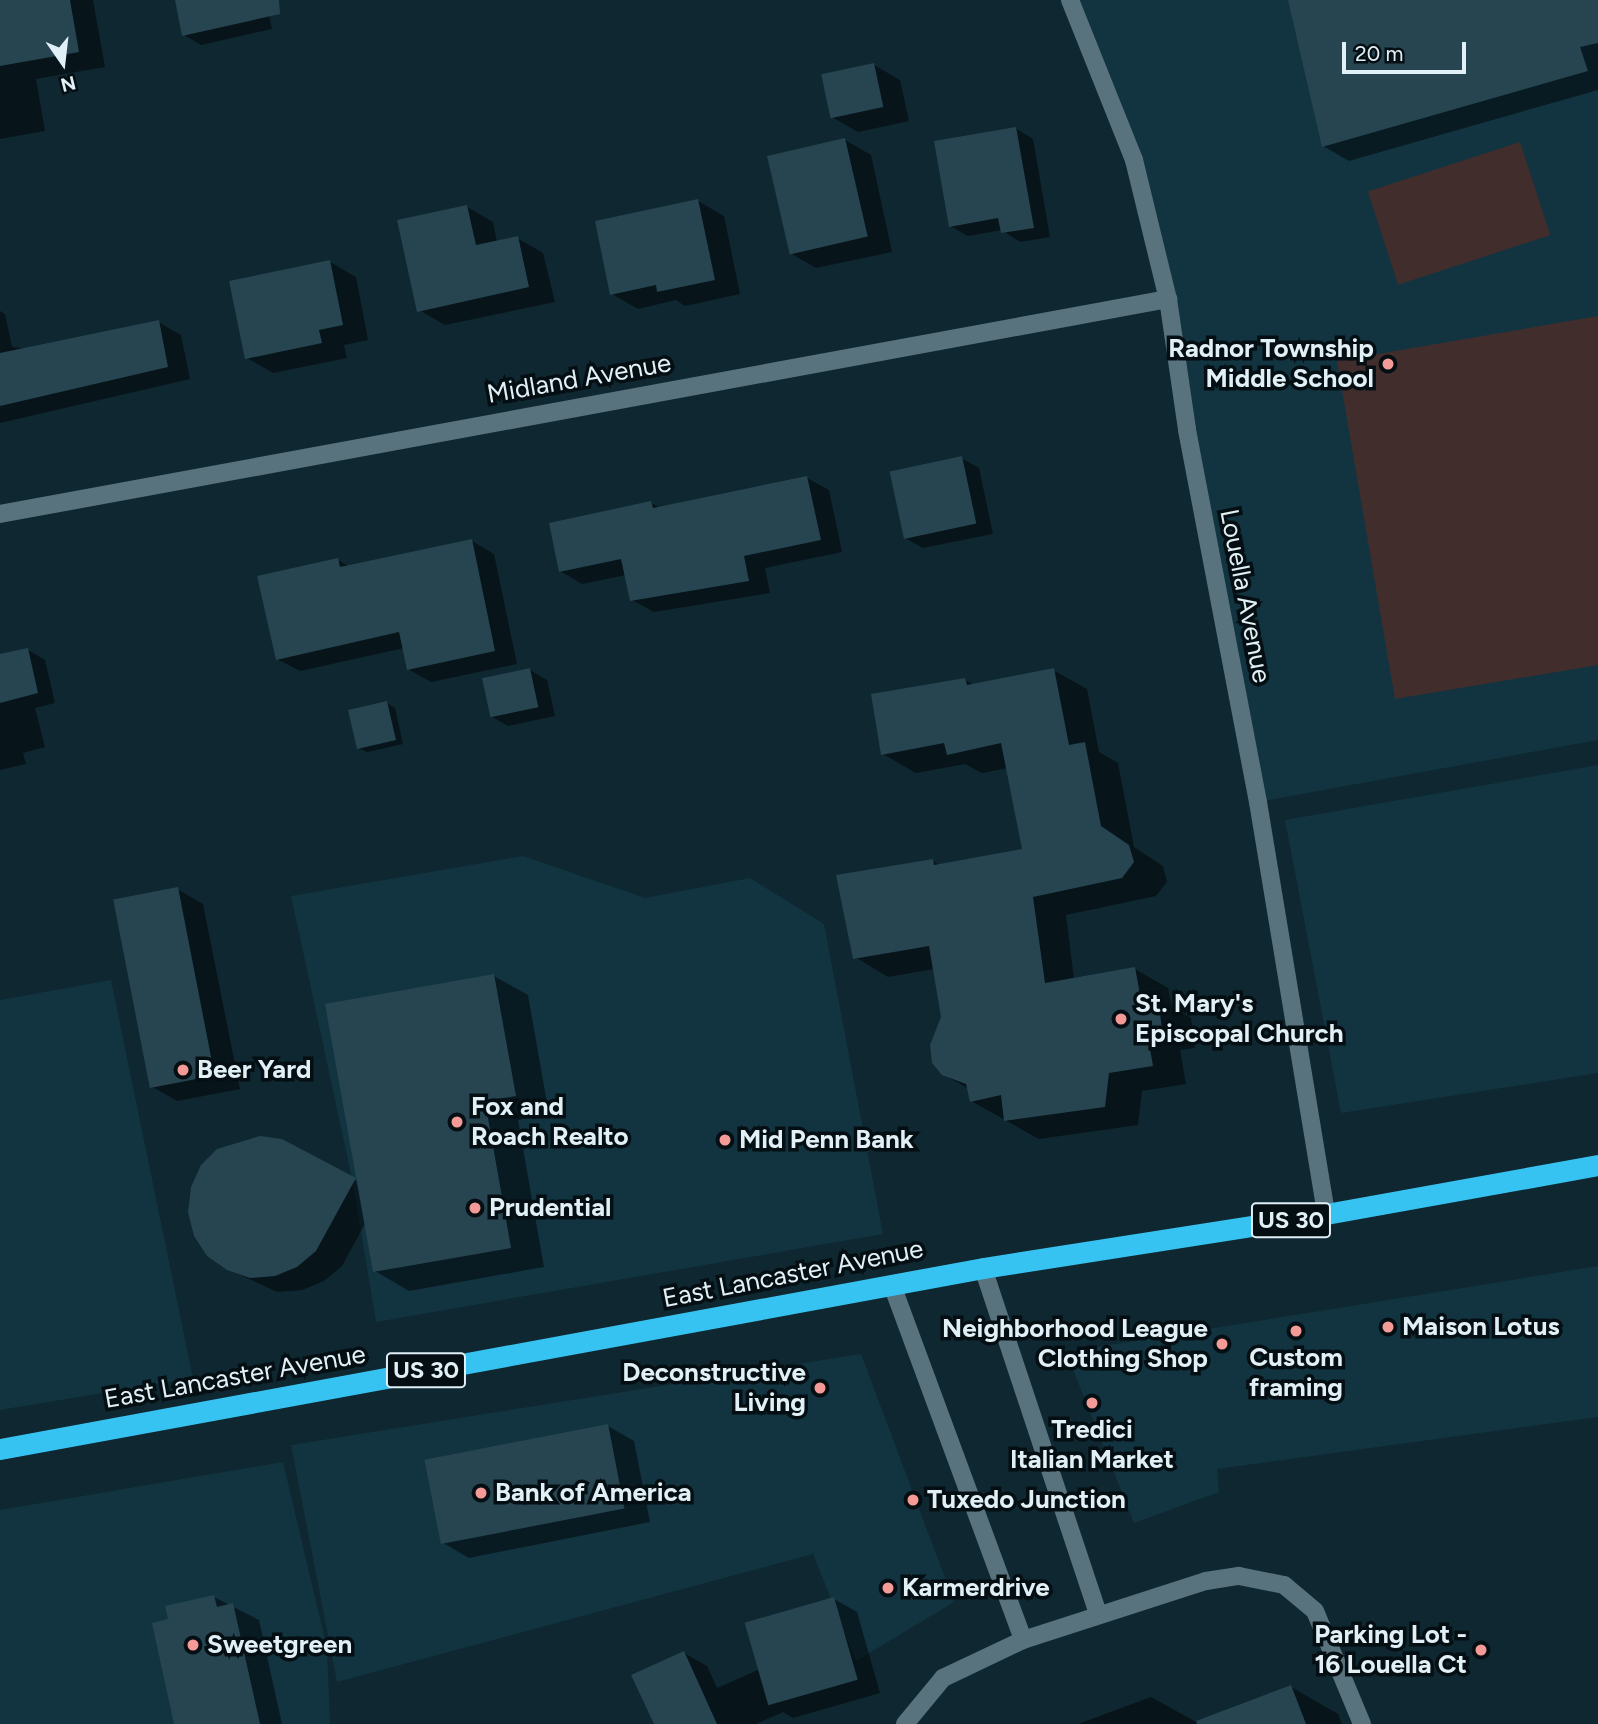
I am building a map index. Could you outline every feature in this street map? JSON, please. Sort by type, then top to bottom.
[{"type":"highway","name":"East Lancaster Avenue","points":[[0,1449],[892,1284],[1326,1214],[1598,1165]]},
{"type":"street","name":"Louella Avenue","points":[[1070,0],[1134,160],[1168,299],[1187,430],[1258,802],[1326,1214]]},
{"type":"street","name":"Midland Avenue","points":[[0,514],[1168,299]]},
{"type":"street","points":[[983,1268],[1098,1613]]},
{"type":"street","points":[[892,1284],[1023,1640]]},
{"type":"street","points":[[905,1724],[943,1678],[1023,1640],[1098,1613],[1206,1581],[1261,1577],[1300,1594],[1324,1626],[1362,1724]]},
{"type":"shaded area","name":"Radnor Township Middle School","points":[[1070,0],[1598,0],[1598,740],[1258,802],[1134,160]]},
{"type":"shaded area","points":[[1520,142],[1550,235],[1398,285],[1368,191]]},
{"type":"shaded area","points":[[1598,316],[1598,665],[1395,699],[1337,361]]},
{"type":"shaded area","points":[[1598,765],[1598,1073],[1341,1113],[1285,820]]},
{"type":"shaded area","points":[[523,856],[645,898],[750,878],[824,924],[883,1234],[376,1322],[353,1183],[291,896]]},
{"type":"shaded area","points":[[111,980],[193,1378],[0,1410],[0,1000]]},
{"type":"shaded area","points":[[1598,1266],[1598,1417],[1217,1469],[1219,1492],[1134,1523],[1066,1352]]},
{"type":"shaded area","points":[[861,1354],[954,1602],[856,1661],[813,1554],[337,1682],[291,1445]]},
{"type":"shaded area","points":[[283,1462],[327,1648],[330,1724],[0,1724],[0,1510]]},
{"type":"building","points":[[0,0],[70,0],[79,52],[0,66]]},
{"type":"building","points":[[175,0],[279,0],[280,14],[182,36]]},
{"type":"building","points":[[1288,0],[1598,0],[1598,43],[1580,47],[1588,71],[1322,147]]},
{"type":"building","points":[[874,63],[883,107],[831,118],[821,74]]},
{"type":"building","points":[[1016,127],[1034,228],[1001,233],[998,218],[949,227],[934,141]]},
{"type":"building","points":[[845,138],[868,236],[790,254],[767,156]]},
{"type":"building","points":[[698,199],[715,280],[657,292],[656,285],[610,295],[595,221]]},
{"type":"building","points":[[467,205],[476,245],[518,236],[529,287],[417,312],[397,220]]},
{"type":"building","points":[[330,260],[343,325],[319,330],[322,343],[245,359],[229,281]]},
{"type":"building","points":[[159,320],[168,367],[0,406],[0,353]]},
{"type":"building","points":[[962,456],[976,523],[904,539],[890,471]]},
{"type":"building","points":[[807,476],[821,540],[744,556],[749,581],[630,601],[621,559],[559,572],[549,523],[651,501],[653,508]]},
{"type":"building","points":[[472,539],[495,651],[407,670],[399,632],[276,660],[257,576],[338,558],[340,567]]},
{"type":"building","points":[[28,648],[38,693],[0,703],[0,654]]},
{"type":"building","points":[[530,668],[538,707],[490,717],[482,678]]},
{"type":"building","points":[[1054,668],[1069,745],[1085,742],[1101,826],[1129,845],[1134,862],[1122,878],[1033,897],[1045,983],[1135,967],[1141,1000],[1158,997],[1162,1029],[1147,1032],[1153,1066],[1109,1073],[1105,1107],[1004,1121],[1001,1095],[970,1102],[966,1084],[942,1075],[932,1063],[930,1045],[941,1017],[929,946],[853,959],[836,875],[933,859],[934,865],[1022,849],[1001,743],[947,755],[944,743],[881,755],[871,694],[965,678],[967,685]]},
{"type":"building","points":[[387,701],[396,740],[357,749],[348,710]]},
{"type":"building","points":[[178,887],[215,1075],[150,1088],[113,900]]},
{"type":"building","points":[[494,974],[516,1096],[485,1101],[511,1248],[373,1272],[325,1004]]},
{"type":"building","points":[[260,1136],[282,1139],[356,1178],[316,1251],[297,1267],[275,1276],[250,1278],[227,1270],[207,1256],[194,1236],[188,1212],[191,1187],[201,1165],[217,1149]]},
{"type":"building","points":[[608,1424],[624,1508],[441,1544],[424,1460]]},
{"type":"building","points":[[214,1595],[217,1607],[233,1603],[260,1724],[174,1724],[152,1623],[168,1619],[165,1606]]},
{"type":"building","points":[[834,1597],[858,1680],[768,1705],[745,1623]]},
{"type":"building","points":[[684,1651],[717,1724],[654,1724],[631,1675]]},
{"type":"building","points":[[1291,1685],[1306,1724],[1197,1724],[1196,1721]]},
{"type":"place","name":"Radnor Township Middle School","points":[[1388,364]]},
{"type":"place","name":"St. Mary's Episcopal Church","points":[[1121,1019]]},
{"type":"place","name":"Beer Yard","points":[[183,1070]]},
{"type":"place","name":"Fox and Roach Realto","points":[[457,1122]]},
{"type":"place","name":"Mid Penn Bank","points":[[725,1140]]},
{"type":"place","name":"Prudential","points":[[475,1208]]},
{"type":"place","name":"Maison Lotus","points":[[1388,1327]]},
{"type":"place","name":"Custom framing","points":[[1296,1331]]},
{"type":"place","name":"Neighborhood League Clothing Shop","points":[[1222,1344]]},
{"type":"place","name":"Deconstructive Living","points":[[820,1388]]},
{"type":"place","name":"Tredici Italian Market","points":[[1092,1403]]},
{"type":"place","name":"Bank of America","points":[[481,1493]]},
{"type":"place","name":"Tuxedo Junction","points":[[913,1500]]},
{"type":"place","name":"Karmerdrive","points":[[888,1588]]},
{"type":"place","name":"Sweetgreen","points":[[193,1645]]},
{"type":"place","name":"Parking Lot - 16 Louella Ct","points":[[1481,1650]]}]
